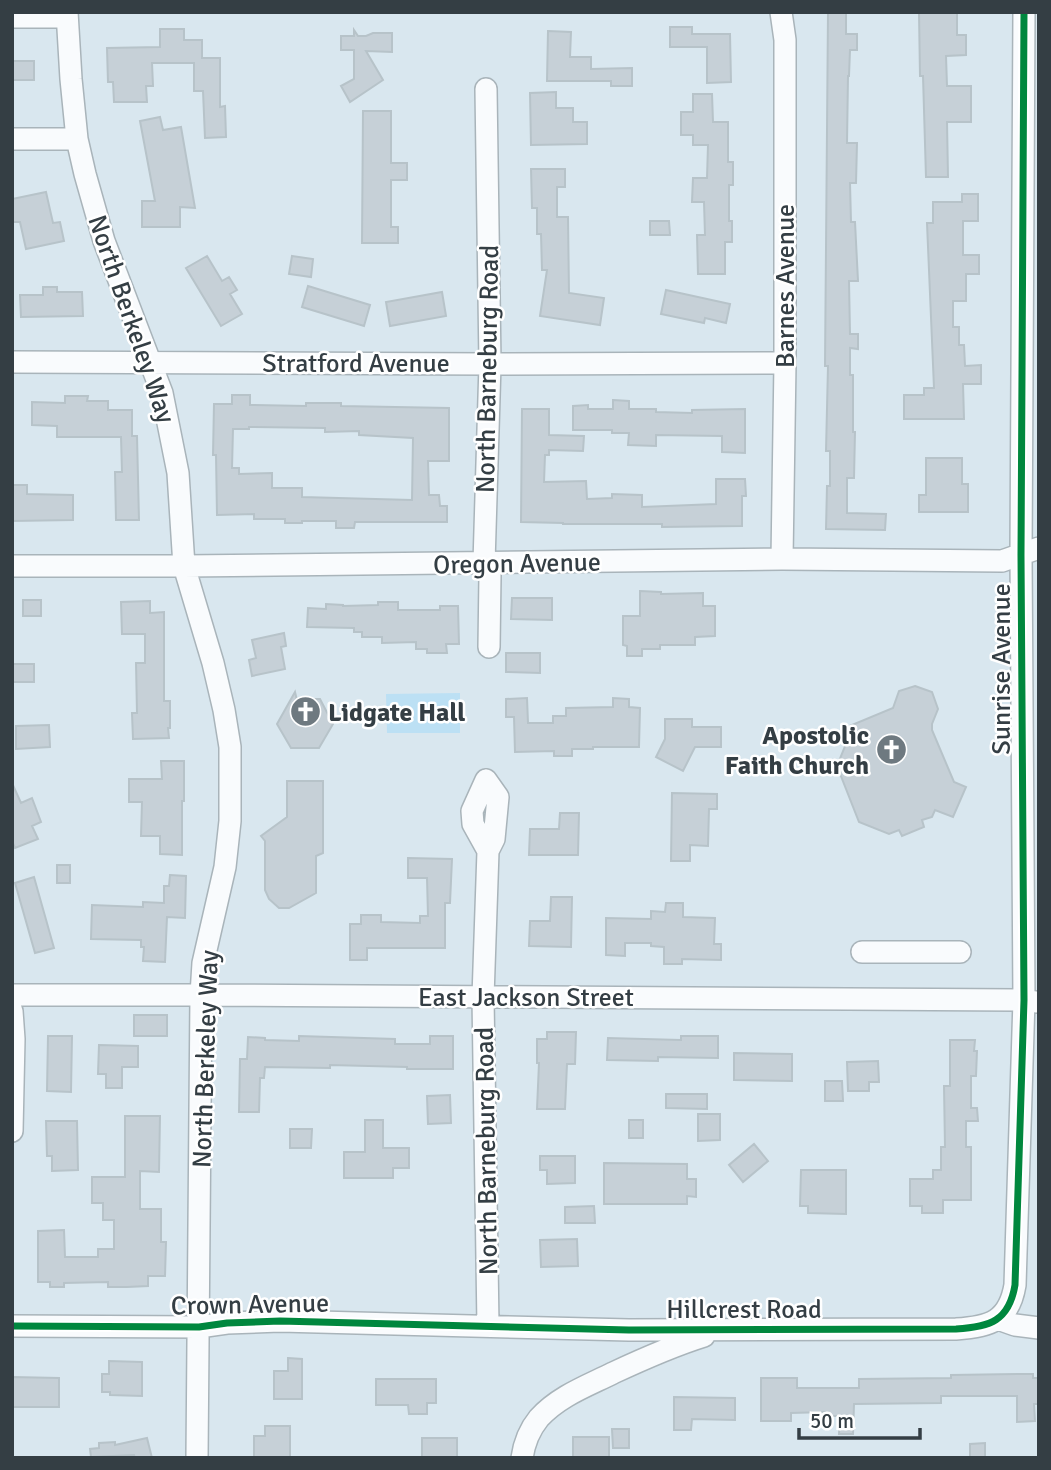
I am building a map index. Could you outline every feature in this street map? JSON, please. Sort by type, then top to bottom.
[{"type":"street","name":"Barnes Avenue","points":[[781,12],[785,40],[782,559]]},
{"type":"street","name":"Sunrise Avenue","points":[[998,1319],[1010,1304],[1015,1285],[1032,1001],[1031,36],[1024,12]]},
{"type":"street","points":[[12,17],[67,15]]},
{"type":"street","name":"North Berkeley Way","points":[[67,15],[77,139],[104,241],[162,393],[176,463],[184,566],[213,663],[230,747],[228,844],[203,963],[201,995],[197,1458]]},
{"type":"street","name":"North Barneburg Road","points":[[486,89],[490,364],[484,564],[490,575],[489,648]]},
{"type":"street","points":[[12,139],[77,139]]},
{"type":"street","name":"Stratford Avenue","points":[[12,362],[785,363]]},
{"type":"street","name":"Oregon Avenue","points":[[12,566],[484,564],[782,559],[1002,561],[1030,551]]},
{"type":"street","name":"North Barneburg Road","points":[[488,851],[483,997],[488,1326]]},
{"type":"street","points":[[862,953],[960,952]]},
{"type":"street","name":"East Jackson Street","points":[[12,995],[1032,1001]]},
{"type":"street","points":[[12,1011],[12,1131]]},
{"type":"street","name":"Hillcrest Road","points":[[488,1326],[617,1330],[956,1329],[981,1326],[998,1319],[1015,1325],[1039,1328]]},
{"type":"street","name":"Crown Avenue","points":[[12,1326],[199,1327],[279,1321],[488,1326]]},
{"type":"street","points":[[522,1458],[529,1434],[538,1420],[569,1394],[676,1345],[735,1330]]},
{"type":"shaded area","points":[[460,693],[460,733],[387,733],[386,694]]},
{"type":"building","points":[[828,12],[846,12],[846,34],[857,34],[857,50],[850,50],[848,76],[847,143],[857,143],[856,183],[850,183],[851,222],[855,222],[858,281],[849,281],[850,334],[858,334],[858,349],[850,348],[855,432],[854,478],[847,478],[847,513],[886,514],[885,530],[826,529],[827,486],[830,486],[830,451],[826,451],[828,366],[825,366]]},
{"type":"building","points":[[919,12],[957,12],[957,35],[966,35],[966,55],[946,56],[947,86],[971,86],[971,122],[947,122],[948,177],[926,177]]},
{"type":"building","points":[[670,27],[692,27],[692,34],[730,34],[731,82],[707,83],[707,47],[670,47]]},
{"type":"building","points":[[160,29],[184,29],[184,40],[202,40],[202,58],[220,58],[220,107],[225,106],[226,137],[205,138],[203,91],[194,91],[194,63],[152,63],[153,86],[146,86],[147,102],[114,102],[113,82],[108,82],[107,48],[160,47]]},
{"type":"building","points":[[354,30],[358,36],[392,33],[392,52],[366,51],[383,80],[350,102],[341,86],[354,79],[354,50],[341,50],[341,36],[354,36]]},
{"type":"building","points":[[548,31],[571,32],[570,57],[591,57],[591,69],[632,68],[632,86],[611,86],[611,81],[547,81]]},
{"type":"building","points":[[12,61],[34,61],[34,80],[12,80]]},
{"type":"building","points":[[556,92],[556,108],[573,108],[573,122],[587,122],[587,144],[531,145],[530,93]]},
{"type":"building","points":[[693,94],[712,94],[713,122],[728,122],[728,162],[733,162],[733,185],[729,185],[732,242],[725,242],[725,274],[698,274],[697,235],[705,235],[704,202],[692,202],[693,178],[707,178],[708,145],[693,145],[693,135],[681,135],[681,112],[693,112]]},
{"type":"building","points":[[363,111],[391,111],[391,163],[407,163],[407,180],[391,180],[391,227],[398,227],[398,243],[362,243]]},
{"type":"building","points":[[160,117],[163,130],[181,127],[195,208],[180,207],[180,227],[142,227],[142,201],[155,201],[140,121]]},
{"type":"building","points":[[531,169],[565,169],[565,187],[557,187],[557,217],[568,217],[569,293],[604,298],[600,325],[540,316],[547,270],[542,270],[537,208],[532,208]]},
{"type":"building","points":[[46,192],[53,223],[60,222],[64,241],[26,249],[20,222],[12,222],[12,199]]},
{"type":"building","points":[[962,194],[978,194],[978,221],[963,221],[963,255],[979,255],[979,274],[966,274],[966,301],[953,301],[953,327],[959,327],[959,345],[964,345],[965,366],[981,365],[981,384],[963,384],[964,419],[904,419],[904,395],[924,395],[924,388],[934,388],[927,223],[933,223],[933,202],[962,202]]},
{"type":"building","points":[[650,221],[669,221],[670,235],[650,235]]},
{"type":"building","points":[[207,256],[222,281],[229,277],[237,290],[230,294],[242,314],[221,326],[186,268]]},
{"type":"building","points":[[292,256],[313,259],[311,277],[289,274]]},
{"type":"building","points":[[308,286],[370,305],[364,326],[302,307]]},
{"type":"building","points":[[43,287],[57,287],[57,292],[82,292],[83,316],[21,317],[20,295],[43,295]]},
{"type":"building","points":[[666,290],[730,304],[726,323],[705,318],[704,323],[661,314]]},
{"type":"building","points":[[442,292],[446,316],[390,326],[386,302]]},
{"type":"building","points":[[232,395],[250,395],[250,405],[306,406],[306,403],[341,403],[341,406],[449,408],[449,461],[428,461],[429,495],[439,495],[440,506],[447,506],[447,522],[355,522],[354,528],[336,528],[336,521],[285,523],[285,519],[254,519],[254,514],[217,515],[216,455],[213,455],[214,404],[232,404]],"holes":[[[325,428],[325,432],[359,431],[359,435],[413,438],[412,500],[302,497],[302,488],[272,488],[272,473],[239,474],[239,468],[232,468],[233,429]]]},
{"type":"building","points":[[65,396],[88,396],[87,401],[108,401],[108,410],[132,410],[132,436],[137,436],[139,520],[116,520],[115,472],[122,472],[121,437],[57,437],[57,426],[32,425],[32,402],[65,403]]},
{"type":"building","points":[[613,400],[629,401],[629,409],[656,409],[656,412],[692,413],[692,410],[745,409],[745,453],[722,452],[722,436],[656,435],[656,446],[628,445],[629,433],[573,430],[573,406],[588,405],[588,409],[613,409]]},
{"type":"building","points":[[522,409],[549,409],[549,435],[584,436],[583,451],[549,450],[549,455],[545,455],[544,482],[586,481],[587,499],[612,498],[612,494],[642,495],[642,507],[716,504],[716,479],[745,479],[742,526],[662,527],[662,524],[521,522]]},
{"type":"building","points":[[926,458],[962,458],[962,484],[968,484],[968,512],[919,512],[919,495],[926,495]]},
{"type":"building","points":[[12,485],[27,485],[27,494],[73,495],[73,520],[12,521]]},
{"type":"building","points":[[640,591],[661,594],[703,593],[703,606],[715,606],[715,636],[695,637],[695,645],[660,645],[660,649],[642,649],[642,656],[627,656],[627,646],[623,645],[623,616],[640,616]]},
{"type":"building","points":[[512,598],[552,598],[552,620],[511,619]]},
{"type":"building","points":[[23,600],[41,600],[41,616],[23,616]]},
{"type":"building","points":[[150,601],[150,613],[164,612],[164,701],[170,701],[169,738],[133,739],[132,713],[137,713],[136,663],[145,663],[145,634],[122,634],[121,602]]},
{"type":"building","points":[[378,602],[398,602],[398,610],[440,610],[440,606],[458,606],[459,644],[446,644],[447,653],[427,653],[427,649],[416,649],[416,642],[382,643],[382,637],[362,637],[362,632],[354,632],[354,628],[307,627],[308,608],[326,609],[326,604],[378,605]]},
{"type":"building","points":[[284,633],[286,646],[281,647],[285,669],[252,676],[249,660],[256,658],[252,640]]},
{"type":"building","points":[[506,653],[540,653],[540,673],[506,672]]},
{"type":"building","points":[[12,664],[34,664],[34,682],[12,682]]},
{"type":"building","name":"Apostolic Faith Church","points":[[915,686],[932,692],[938,709],[932,730],[954,782],[966,787],[953,817],[935,810],[932,817],[922,820],[924,827],[902,836],[899,830],[889,834],[859,822],[837,766],[850,734],[847,727],[893,708],[899,691]]},
{"type":"building","name":"Lidgate Hall","points":[[295,692],[300,713],[304,713],[305,699],[320,699],[333,724],[319,748],[291,748],[277,724]]},
{"type":"building","points":[[527,698],[528,723],[553,723],[553,716],[566,716],[566,708],[613,707],[613,698],[629,699],[629,707],[640,708],[639,747],[572,749],[572,756],[554,756],[554,751],[515,752],[514,717],[506,717],[506,699]]},
{"type":"building","points":[[665,719],[692,719],[692,727],[721,727],[721,747],[695,747],[683,771],[656,757],[665,739]]},
{"type":"building","points":[[49,725],[50,747],[16,749],[16,726]]},
{"type":"building","points":[[161,761],[184,761],[182,855],[160,854],[160,836],[141,836],[142,802],[129,802],[129,779],[162,779]]},
{"type":"building","points":[[287,781],[323,781],[323,853],[316,856],[316,893],[289,908],[279,908],[269,899],[265,890],[265,841],[261,836],[287,817]]},
{"type":"building","points":[[12,783],[21,803],[32,798],[41,822],[32,826],[38,839],[15,848],[12,841]]},
{"type":"building","points":[[672,793],[717,794],[717,809],[709,809],[708,846],[690,845],[690,861],[671,861]]},
{"type":"building","points":[[560,813],[579,813],[578,855],[529,855],[530,829],[559,829]]},
{"type":"building","points":[[408,858],[452,859],[450,903],[445,903],[445,948],[367,948],[367,960],[350,960],[350,924],[361,924],[361,915],[381,915],[381,922],[420,923],[420,916],[428,916],[427,878],[408,878]]},
{"type":"building","points":[[57,865],[70,865],[70,883],[57,883]]},
{"type":"building","points":[[170,875],[186,876],[185,918],[167,917],[165,962],[143,961],[144,947],[141,947],[141,940],[91,939],[92,905],[143,907],[143,902],[164,903],[164,886],[169,886]]},
{"type":"building","points":[[34,877],[54,948],[35,953],[15,883]]},
{"type":"building","points":[[551,897],[572,897],[571,947],[529,946],[530,921],[550,921]]},
{"type":"building","points":[[666,903],[683,903],[683,917],[715,918],[714,944],[721,944],[721,960],[682,959],[682,964],[664,964],[664,947],[651,946],[651,943],[625,943],[625,956],[606,955],[606,918],[651,919],[651,911],[665,912]]},
{"type":"building","points":[[134,1015],[167,1015],[167,1036],[134,1036]]},
{"type":"building","points":[[547,1032],[576,1032],[575,1064],[567,1064],[565,1109],[537,1109],[537,1039],[547,1039]]},
{"type":"building","points":[[48,1036],[72,1036],[71,1092],[47,1091]]},
{"type":"building","points":[[299,1036],[395,1039],[395,1044],[430,1044],[430,1036],[453,1036],[453,1069],[330,1065],[330,1068],[265,1067],[264,1078],[260,1078],[259,1112],[239,1112],[240,1059],[247,1059],[248,1037],[299,1041]]},
{"type":"building","points":[[681,1036],[718,1036],[718,1058],[607,1060],[608,1038],[681,1040]]},
{"type":"building","points":[[950,1040],[975,1040],[974,1051],[977,1051],[976,1076],[971,1076],[971,1108],[977,1108],[978,1121],[966,1121],[966,1147],[971,1147],[971,1200],[943,1200],[943,1213],[922,1213],[922,1206],[910,1206],[910,1179],[933,1179],[933,1170],[941,1170],[941,1147],[945,1147],[944,1086],[950,1086]]},
{"type":"building","points":[[99,1045],[138,1046],[138,1067],[122,1067],[122,1088],[106,1088],[106,1074],[98,1074]]},
{"type":"building","points":[[734,1053],[792,1054],[792,1081],[734,1080]]},
{"type":"building","points":[[878,1061],[879,1082],[869,1082],[869,1091],[848,1091],[847,1062]]},
{"type":"building","points":[[825,1081],[842,1081],[843,1101],[825,1101]]},
{"type":"building","points":[[666,1094],[707,1094],[707,1109],[666,1108]]},
{"type":"building","points":[[450,1095],[451,1123],[428,1124],[427,1096]]},
{"type":"building","points":[[698,1114],[720,1114],[720,1140],[698,1141]]},
{"type":"building","points":[[125,1116],[160,1116],[159,1172],[140,1171],[140,1209],[161,1209],[161,1242],[166,1242],[165,1276],[148,1276],[148,1286],[127,1287],[108,1287],[108,1282],[64,1283],[64,1287],[50,1287],[50,1282],[38,1282],[38,1231],[64,1230],[65,1257],[98,1257],[98,1249],[114,1249],[114,1220],[103,1220],[103,1203],[92,1203],[92,1177],[125,1177]]},
{"type":"building","points":[[365,1120],[383,1120],[383,1148],[409,1148],[409,1168],[393,1168],[393,1178],[344,1178],[344,1152],[365,1152]]},
{"type":"building","points":[[629,1120],[643,1120],[643,1138],[629,1138]]},
{"type":"building","points":[[46,1121],[77,1121],[78,1170],[52,1171],[52,1156],[47,1156]]},
{"type":"building","points":[[290,1129],[312,1129],[311,1148],[290,1148]]},
{"type":"building","points":[[754,1144],[768,1161],[743,1182],[729,1165]]},
{"type":"building","points":[[540,1156],[575,1156],[575,1183],[547,1184],[547,1170],[540,1170]]},
{"type":"building","points":[[604,1163],[687,1164],[687,1179],[696,1179],[696,1197],[687,1196],[687,1204],[604,1204]]},
{"type":"building","points":[[801,1170],[846,1170],[846,1214],[808,1213],[808,1206],[800,1206]]},
{"type":"building","points":[[594,1206],[595,1223],[565,1223],[565,1207]]},
{"type":"building","points":[[577,1239],[578,1266],[541,1267],[540,1240]]},
{"type":"building","points":[[288,1358],[302,1359],[302,1399],[274,1399],[274,1371],[288,1371]]},
{"type":"building","points":[[109,1361],[142,1362],[142,1396],[110,1395],[110,1392],[102,1392],[102,1374],[109,1374]]},
{"type":"building","points":[[1033,1374],[1033,1378],[1039,1378],[1039,1404],[1034,1404],[1035,1421],[1017,1422],[1017,1396],[941,1396],[941,1403],[854,1404],[853,1434],[839,1434],[840,1416],[825,1416],[825,1412],[791,1413],[791,1421],[761,1421],[761,1378],[797,1378],[797,1388],[859,1388],[859,1379]]},
{"type":"building","points":[[12,1377],[59,1378],[59,1407],[12,1407]]},
{"type":"building","points":[[376,1379],[436,1379],[436,1403],[427,1403],[427,1414],[409,1414],[408,1405],[376,1405]]},
{"type":"building","points":[[674,1397],[735,1398],[735,1420],[692,1419],[691,1430],[674,1430]]},
{"type":"building","points":[[265,1426],[290,1426],[290,1458],[254,1458],[254,1436],[265,1436]]},
{"type":"building","points":[[612,1429],[629,1429],[629,1448],[613,1448]]},
{"type":"building","points":[[573,1437],[609,1437],[609,1458],[573,1458]]},
{"type":"building","points":[[147,1438],[152,1458],[135,1458],[134,1455],[91,1457],[90,1449],[99,1448],[99,1443],[115,1442],[115,1445]]},
{"type":"building","points":[[422,1438],[457,1438],[457,1458],[422,1458]]},
{"type":"building","points":[[985,1443],[985,1458],[970,1458],[970,1444]]},
{"type":"cycle path","points":[[12,1326],[199,1327],[280,1321],[629,1330],[956,1329],[988,1324],[1003,1314],[1015,1285],[1024,1000],[1021,555],[1024,12]]},
{"type":"place","name":"Lidgate Hall","points":[[305,712]]},
{"type":"place","name":"Apostolic Faith Church","points":[[892,750]]}]
